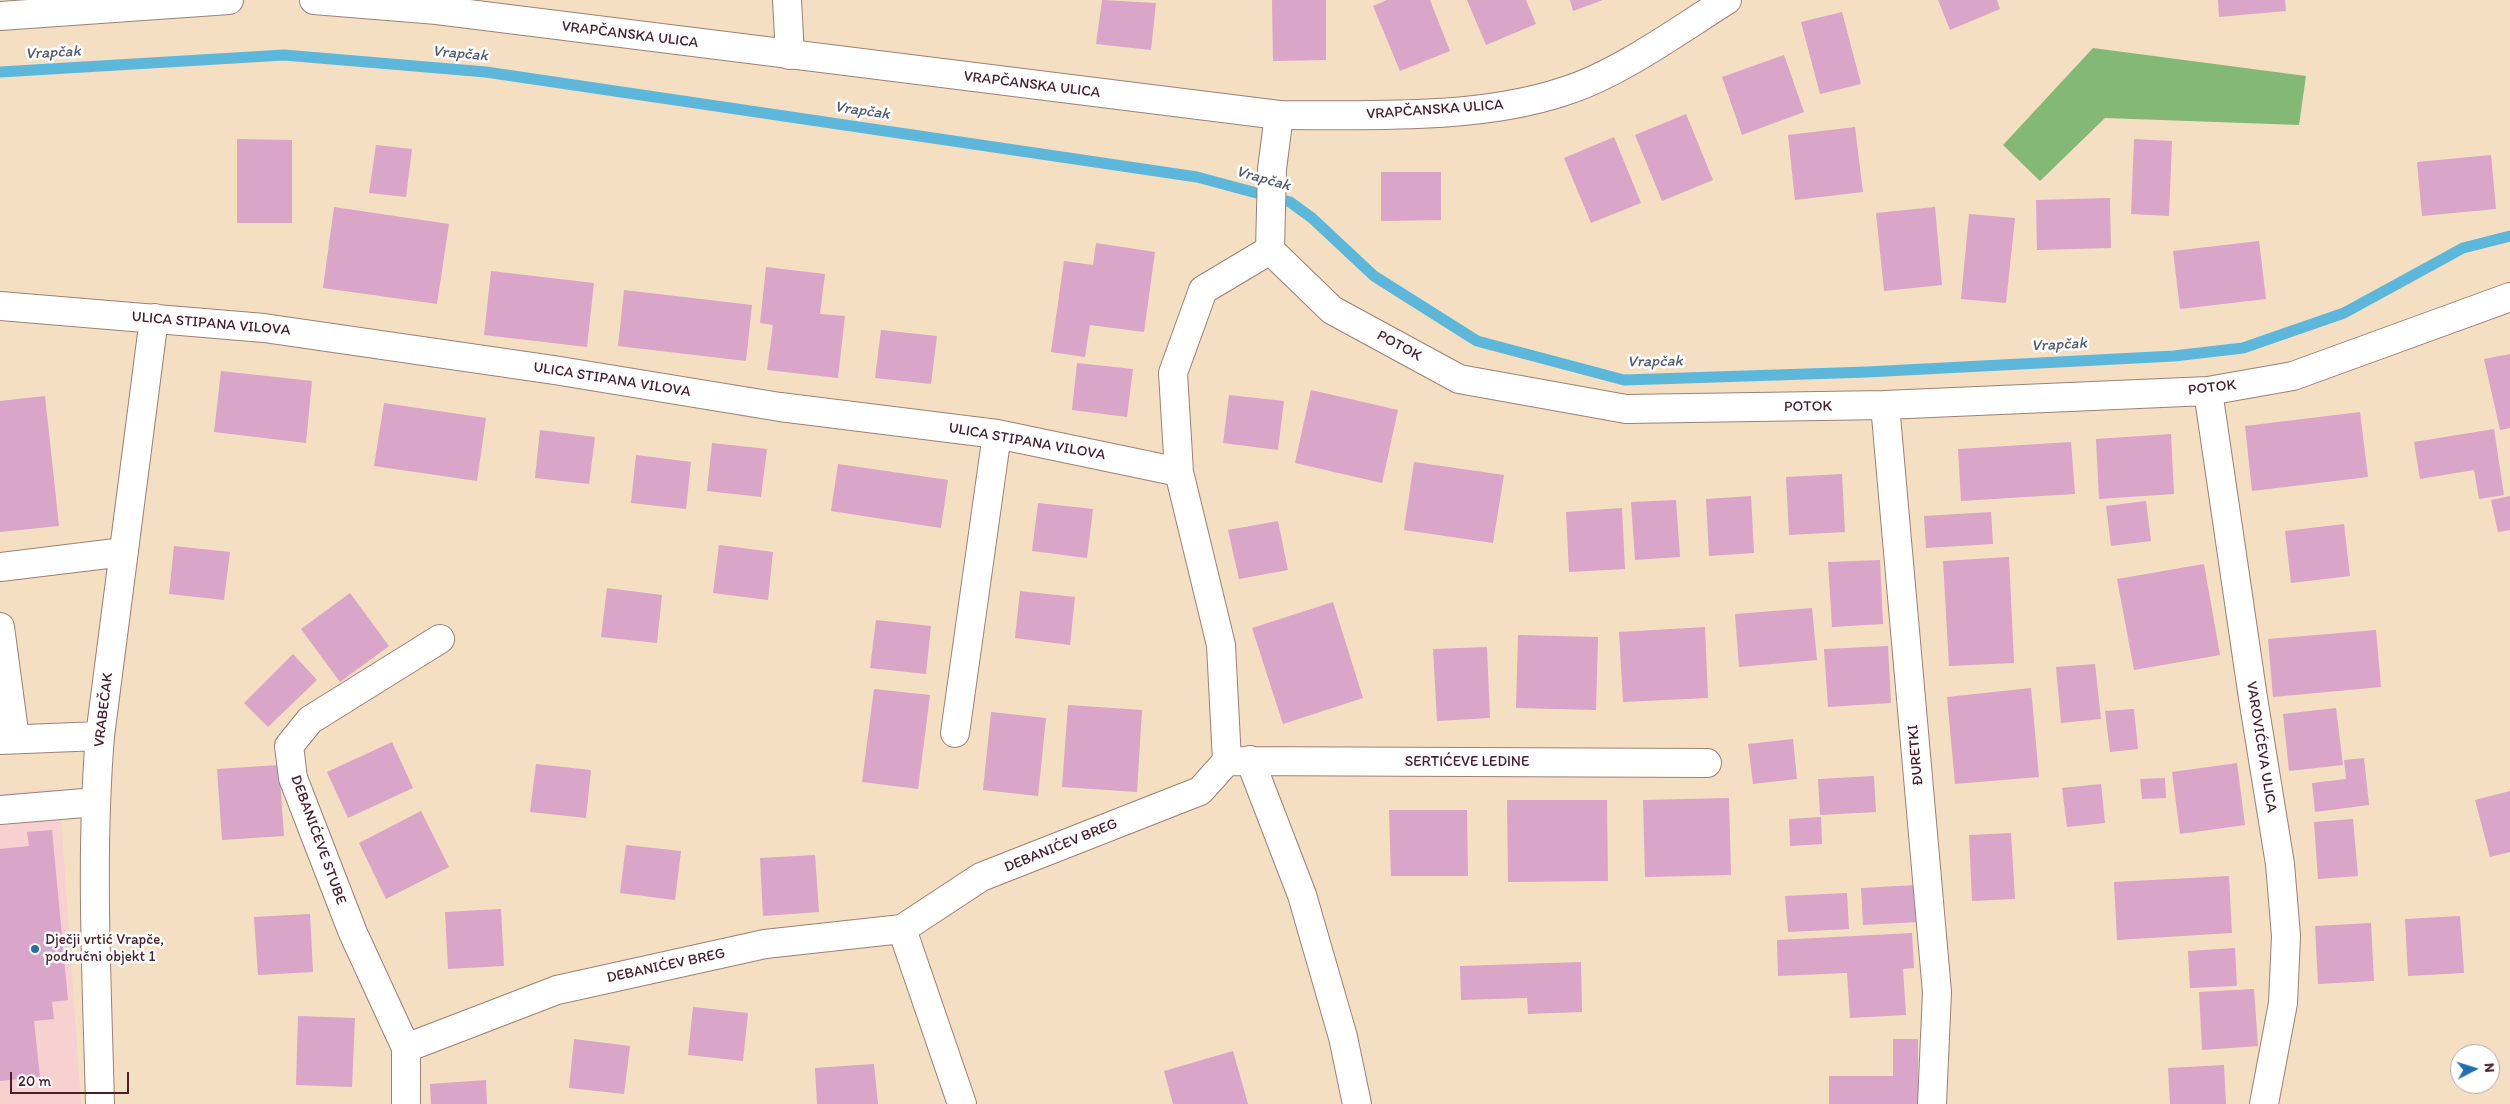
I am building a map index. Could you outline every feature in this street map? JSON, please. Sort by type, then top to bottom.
[{"type":"street","points":[[0,16],[229,0]]},
{"type":"street","name":"VRAPČANSKA ULICA","points":[[314,0],[368,1],[1279,115],[1396,115],[1448,111],[1511,105],[1566,91],[1597,77],[1642,52],[1727,0]]},
{"type":"street","points":[[787,0],[790,55]]},
{"type":"street","points":[[1279,115],[1272,169],[1270,250],[1203,290],[1174,373],[1179,472],[1221,645],[1238,760],[1302,895],[1344,1037],[1357,1104]]},
{"type":"street","name":"POTOK","points":[[1270,250],[1332,310],[1459,379],[1626,410],[1885,405],[2208,391],[2292,376],[2510,297]]},
{"type":"street","name":"ULICA STIPANA VILOVA","points":[[0,306],[41,311],[154,318],[264,328],[554,370],[780,407],[998,434],[1179,472]]},
{"type":"street","name":"ULICA STIPANA VILOVA","points":[[0,323],[41,311]]},
{"type":"street","name":"VRABEČAK","points":[[100,1104],[95,898],[96,802],[100,736],[154,318]]},
{"type":"street","name":"VAROVIĆEVA ULICA","points":[[2208,391],[2252,698],[2280,864],[2286,936],[2283,1003],[2264,1104]]},
{"type":"street","name":"ĐURETKI","points":[[1885,405],[1937,992],[1932,1104]]},
{"type":"street","points":[[955,733],[998,434]]},
{"type":"street","points":[[0,567],[124,552]]},
{"type":"street","points":[[0,627],[7,740],[100,736]]},
{"type":"street","name":"DEBANIĆEVE STUBE","points":[[406,1048],[353,933],[293,778],[289,746],[310,720],[440,639]]},
{"type":"street","name":"SERTIĆEVE LEDINE","points":[[1238,760],[1707,764]]},
{"type":"street","name":"DEBANIĆEV BREG","points":[[406,1048],[557,990],[765,944],[902,929],[981,877],[1200,791],[1238,760]]},
{"type":"street","points":[[0,810],[96,802]]},
{"type":"street","points":[[902,929],[962,1104]]},
{"type":"street","points":[[406,1048],[406,1104]]},
{"type":"shaded area","name":"Dječji vrtić Vrapče, područni objekt 1","points":[[59,788],[81,1104],[0,1104],[0,794]]},
{"type":"green space","points":[[2093,48],[2306,76],[2299,125],[2105,118],[2040,181],[2003,145]]},
{"type":"building","points":[[1102,0],[1156,3],[1151,50],[1096,44]]},
{"type":"building","points":[[1272,0],[1326,0],[1326,60],[1273,61]]},
{"type":"building","points":[[1387,0],[1430,0],[1450,51],[1400,71],[1373,6]]},
{"type":"building","points":[[1467,0],[1526,0],[1536,24],[1486,45]]},
{"type":"building","points":[[1570,0],[1603,0],[1573,11]]},
{"type":"building","points":[[1938,0],[1997,0],[2000,9],[1950,30]]},
{"type":"building","points":[[2218,0],[2285,0],[2286,11],[2219,17]]},
{"type":"building","points":[[1842,12],[1861,84],[1820,94],[1801,22]]},
{"type":"building","points":[[1784,55],[1804,112],[1742,135],[1722,77]]},
{"type":"building","points":[[1686,114],[1713,180],[1662,201],[1635,135]]},
{"type":"building","points":[[1855,127],[1863,192],[1795,200],[1788,135]]},
{"type":"building","points":[[1614,137],[1641,203],[1591,223],[1564,158]]},
{"type":"building","points":[[237,139],[292,140],[292,223],[237,223]]},
{"type":"building","points":[[2134,139],[2172,141],[2169,216],[2131,214]]},
{"type":"building","points":[[376,145],[412,149],[406,197],[369,193]]},
{"type":"building","points":[[2491,155],[2496,209],[2422,216],[2417,162]]},
{"type":"building","points":[[1381,172],[1441,172],[1441,220],[1381,221]]},
{"type":"building","points":[[2110,198],[2111,248],[2037,250],[2036,200]]},
{"type":"building","points":[[334,207],[449,224],[437,304],[323,288]]},
{"type":"building","points":[[1935,207],[1942,285],[1884,291],[1876,213]]},
{"type":"building","points":[[1969,214],[2015,218],[2006,303],[1961,299]]},
{"type":"building","points":[[2259,241],[2266,299],[2180,309],[2173,251]]},
{"type":"building","points":[[1096,243],[1155,252],[1144,332],[1090,325],[1085,357],[1051,352],[1064,261],[1093,265]]},
{"type":"building","points":[[766,267],[825,274],[820,314],[845,316],[838,378],[767,370],[773,325],[760,323]]},
{"type":"building","points":[[491,271],[594,283],[587,347],[484,335]]},
{"type":"building","points":[[624,290],[752,305],[746,361],[618,346]]},
{"type":"building","points":[[881,330],[937,336],[931,384],[875,378]]},
{"type":"building","points":[[2510,354],[2510,428],[2500,430],[2484,359]]},
{"type":"building","points":[[1077,363],[1133,369],[1127,417],[1072,410]]},
{"type":"building","points":[[221,371],[312,381],[306,443],[214,432]]},
{"type":"building","points":[[1311,390],[1398,410],[1382,483],[1295,463]]},
{"type":"building","points":[[1229,395],[1284,401],[1278,450],[1223,443]]},
{"type":"building","points":[[45,396],[59,526],[0,532],[0,401]]},
{"type":"building","points":[[384,403],[486,418],[477,481],[374,466]]},
{"type":"building","points":[[2360,412],[2368,477],[2252,491],[2245,426]]},
{"type":"building","points":[[2494,429],[2504,495],[2479,499],[2474,470],[2420,479],[2414,442]]},
{"type":"building","points":[[540,430],[595,437],[589,484],[535,478]]},
{"type":"building","points":[[2171,434],[2174,494],[2099,499],[2096,439]]},
{"type":"building","points":[[2071,442],[2075,494],[1961,501],[1958,449]]},
{"type":"building","points":[[712,443],[767,449],[761,497],[707,491]]},
{"type":"building","points":[[636,455],[691,462],[686,509],[631,503]]},
{"type":"building","points":[[1414,462],[1504,475],[1493,543],[1404,530]]},
{"type":"building","points":[[838,464],[948,480],[941,528],[831,511]]},
{"type":"building","points":[[1842,474],[1845,532],[1789,535],[1786,477]]},
{"type":"building","points":[[1751,496],[1754,553],[1709,556],[1706,499]]},
{"type":"building","points":[[2510,496],[2510,530],[2498,532],[2491,500]]},
{"type":"building","points":[[1676,500],[1680,557],[1635,560],[1631,502]]},
{"type":"building","points":[[2146,501],[2151,541],[2111,546],[2106,506]]},
{"type":"building","points":[[1038,503],[1093,509],[1087,558],[1032,551]]},
{"type":"building","points":[[1622,508],[1625,569],[1569,572],[1566,512]]},
{"type":"building","points":[[1991,512],[1993,544],[1926,548],[1924,516]]},
{"type":"building","points":[[1278,521],[1288,570],[1239,579],[1228,530]]},
{"type":"building","points":[[2344,524],[2350,576],[2291,583],[2285,531]]},
{"type":"building","points":[[719,545],[773,552],[768,600],[713,593]]},
{"type":"building","points":[[174,546],[230,552],[224,600],[169,594]]},
{"type":"building","points":[[2009,557],[2014,663],[1949,666],[1943,561]]},
{"type":"building","points":[[1880,560],[1883,624],[1832,627],[1828,562]]},
{"type":"building","points":[[2204,564],[2220,655],[2134,670],[2117,579]]},
{"type":"building","points":[[607,588],[662,595],[657,643],[601,637]]},
{"type":"building","points":[[1020,591],[1075,597],[1070,645],[1015,638]]},
{"type":"building","points":[[350,593],[389,646],[340,682],[301,629]]},
{"type":"building","points":[[1333,602],[1363,698],[1283,724],[1252,628]]},
{"type":"building","points":[[1812,608],[1817,660],[1739,667],[1735,614]]},
{"type":"building","points":[[876,620],[931,626],[926,674],[870,668]]},
{"type":"building","points":[[1705,627],[1708,698],[1623,702],[1619,632]]},
{"type":"building","points":[[2376,630],[2381,687],[2273,697],[2268,639]]},
{"type":"building","points":[[1518,635],[1598,637],[1596,710],[1516,708]]},
{"type":"building","points":[[1888,646],[1891,703],[1828,707],[1824,649]]},
{"type":"building","points":[[1487,647],[1490,718],[1437,721],[1433,649]]},
{"type":"building","points":[[293,654],[317,680],[268,727],[244,703]]},
{"type":"building","points":[[2095,664],[2101,719],[2061,723],[2056,667]]},
{"type":"building","points":[[2031,688],[2039,777],[1955,784],[1947,697]]},
{"type":"building","points":[[874,689],[930,695],[918,789],[862,782]]},
{"type":"building","points":[[1068,705],[1142,710],[1137,792],[1062,787]]},
{"type":"building","points":[[2336,708],[2343,765],[2289,771],[2283,714]]},
{"type":"building","points":[[2134,709],[2138,749],[2110,752],[2105,711]]},
{"type":"building","points":[[991,712],[1046,718],[1038,796],[983,790]]},
{"type":"building","points":[[1793,739],[1797,779],[1753,784],[1748,744]]},
{"type":"building","points":[[392,742],[413,788],[348,818],[327,772]]},
{"type":"building","points":[[2364,758],[2369,805],[2315,812],[2312,783],[2346,779],[2344,760]]},
{"type":"building","points":[[2237,763],[2245,825],[2180,834],[2172,772]]},
{"type":"building","points":[[536,764],[591,770],[586,818],[530,812]]},
{"type":"building","points":[[279,765],[284,836],[222,840],[217,769]]},
{"type":"building","points":[[1874,776],[1876,812],[1820,815],[1818,779]]},
{"type":"building","points":[[2165,778],[2166,798],[2142,799],[2140,779]]},
{"type":"building","points":[[2101,784],[2105,823],[2067,827],[2062,788]]},
{"type":"building","points":[[2510,791],[2510,852],[2490,857],[2475,800]]},
{"type":"building","points":[[1729,798],[1731,875],[1645,877],[1643,800]]},
{"type":"building","points":[[1507,800],[1607,800],[1608,881],[1508,882]]},
{"type":"building","points":[[1389,810],[1467,810],[1468,876],[1391,876]]},
{"type":"building","points":[[421,811],[449,867],[386,899],[359,843]]},
{"type":"building","points":[[1821,817],[1822,844],[1790,846],[1789,819]]},
{"type":"building","points":[[2353,819],[2358,876],[2318,879],[2314,822]]},
{"type":"building","points":[[52,830],[68,1000],[52,1002],[54,1019],[34,1021],[40,1077],[0,1081],[0,849],[29,846],[27,832]]},
{"type":"building","points":[[2011,833],[2015,899],[1972,901],[1969,835]]},
{"type":"building","points":[[626,845],[681,851],[675,900],[620,893]]},
{"type":"building","points":[[815,855],[819,912],[763,916],[760,858]]},
{"type":"building","points":[[2229,876],[2232,933],[2117,940],[2114,882]]},
{"type":"building","points":[[1917,885],[1919,922],[1863,925],[1861,888]]},
{"type":"building","points":[[1847,893],[1849,929],[1788,932],[1785,896]]},
{"type":"building","points":[[501,909],[504,966],[448,969],[445,912]]},
{"type":"building","points":[[310,914],[313,972],[258,975],[254,917]]},
{"type":"building","points":[[2460,916],[2464,973],[2408,976],[2405,919]]},
{"type":"building","points":[[2371,923],[2374,981],[2318,984],[2315,926]]},
{"type":"building","points":[[1912,933],[1914,968],[1903,969],[1906,1015],[1850,1018],[1847,973],[1778,976],[1777,940]]},
{"type":"building","points":[[2235,948],[2237,986],[2190,988],[2188,951]]},
{"type":"building","points":[[1581,962],[1582,1012],[1528,1014],[1527,998],[1461,1000],[1460,966]]},
{"type":"building","points":[[2254,989],[2258,1046],[2202,1050],[2199,992]]},
{"type":"building","points":[[693,1007],[748,1013],[743,1061],[688,1055]]},
{"type":"building","points":[[298,1016],[355,1018],[352,1087],[296,1085]]},
{"type":"building","points":[[574,1039],[630,1046],[624,1094],[569,1088]]},
{"type":"building","points":[[1893,1039],[1918,1039],[1918,1104],[1829,1104],[1829,1076],[1893,1076]]},
{"type":"building","points":[[1233,1051],[1248,1104],[1173,1104],[1164,1071]]},
{"type":"building","points":[[874,1064],[878,1104],[817,1104],[815,1068]]},
{"type":"building","points":[[2224,1065],[2226,1104],[2170,1104],[2168,1068]]},
{"type":"building","points":[[486,1080],[487,1104],[431,1104],[430,1084]]},
{"type":"waterway","name":"Vrapčak","points":[[0,72],[284,55],[486,72],[1197,177],[1290,202],[1312,218],[1374,276],[1477,341],[1624,380],[1867,372],[2174,356],[2243,348],[2344,313],[2463,248],[2510,236]]},
{"type":"place","name":"Dječji vrtić Vrapče, područni objekt 1","points":[[35,949]]}]
